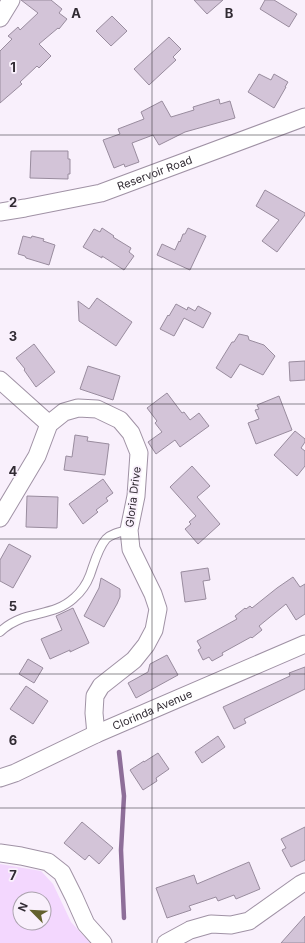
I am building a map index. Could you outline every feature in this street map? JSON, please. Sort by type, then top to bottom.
[{"type":"street","points":[[0,18],[11,0]]},
{"type":"street","name":"Reservoir Road","points":[[0,212],[101,193],[305,117]]},
{"type":"street","points":[[0,198],[25,208]]},
{"type":"street","points":[[0,380],[49,424],[37,456],[0,518]]},
{"type":"street","name":"Gloria Drive","points":[[49,424],[64,412],[78,408],[97,409],[120,420],[131,433],[138,453],[136,496],[129,530],[131,549],[153,594],[158,609],[154,630],[146,645],[134,660],[100,686],[95,696],[94,713],[96,734]]},
{"type":"street","name":"Clorinda Avenue","points":[[0,778],[15,773],[96,734],[305,644]]},
{"type":"street","points":[[0,853],[48,862],[62,873],[86,924],[103,943]]},
{"type":"street","points":[[166,943],[190,930],[211,924],[231,925],[249,921],[305,882]]},
{"type":"lane","points":[[0,632],[23,618],[46,613],[58,608],[74,598],[83,588],[90,576],[93,564],[106,539],[115,533],[129,530]]},
{"type":"shaded area","points":[[0,864],[41,871],[53,884],[71,922],[90,943],[0,943]]},
{"type":"building","points":[[21,0],[51,0],[62,9],[59,13],[67,19],[59,29],[58,28],[39,44],[51,56],[39,68],[37,66],[20,82],[22,84],[0,103],[0,51],[12,39],[8,36],[18,27],[20,30],[38,13]]},
{"type":"building","points":[[194,0],[223,0],[207,14]]},
{"type":"building","points":[[265,0],[274,0],[297,14],[289,27],[260,9]]},
{"type":"building","points":[[112,16],[127,31],[111,46],[96,31]]},
{"type":"building","points":[[169,37],[181,49],[173,57],[176,60],[149,85],[134,69]]},
{"type":"building","points":[[259,74],[271,80],[274,74],[288,82],[274,108],[248,92]]},
{"type":"building","points":[[219,99],[220,104],[230,101],[235,118],[185,132],[159,145],[153,135],[132,143],[139,162],[125,167],[124,164],[114,168],[103,140],[120,134],[118,129],[144,119],[141,112],[162,101],[171,117],[194,110],[193,107]]},
{"type":"building","points":[[31,151],[68,151],[68,159],[70,159],[70,174],[68,174],[68,179],[30,178]]},
{"type":"building","points":[[265,190],[305,213],[277,252],[262,241],[279,220],[256,206]]},
{"type":"building","points":[[102,228],[131,248],[129,252],[134,256],[124,270],[102,256],[102,258],[83,247],[94,229],[100,232]]},
{"type":"building","points":[[188,228],[206,236],[190,270],[157,255],[162,244],[175,250],[183,234],[185,234]]},
{"type":"building","points":[[23,236],[31,238],[32,236],[44,239],[43,241],[55,245],[49,265],[18,254]]},
{"type":"building","points":[[97,298],[132,322],[116,346],[79,321],[78,301],[89,309]]},
{"type":"building","points":[[176,304],[187,310],[188,307],[195,311],[198,306],[211,313],[203,328],[184,318],[174,336],[160,329]]},
{"type":"building","points":[[239,334],[248,336],[249,340],[264,345],[275,356],[263,375],[240,364],[231,378],[216,368],[232,342],[234,342]]},
{"type":"building","points":[[34,344],[55,372],[36,387],[16,358]]},
{"type":"building","points":[[305,361],[305,380],[290,381],[289,362]]},
{"type":"building","points":[[88,366],[120,376],[113,400],[80,389]]},
{"type":"building","points":[[167,393],[182,413],[184,412],[190,420],[199,413],[209,426],[180,447],[175,440],[156,454],[148,442],[162,432],[155,423],[157,421],[147,408]]},
{"type":"building","points":[[279,396],[292,430],[256,444],[248,423],[259,419],[255,410],[259,409],[257,405]]},
{"type":"building","points":[[295,431],[305,439],[305,442],[301,448],[305,451],[305,466],[297,476],[274,455]]},
{"type":"building","points":[[75,435],[88,437],[87,441],[109,444],[105,475],[64,470],[66,456],[72,457]]},
{"type":"building","points":[[192,466],[210,486],[197,497],[220,524],[198,544],[185,529],[191,524],[189,522],[196,516],[170,487]]},
{"type":"building","points":[[103,479],[113,493],[106,498],[108,501],[96,510],[98,512],[83,524],[69,504]]},
{"type":"building","points":[[27,496],[58,497],[57,528],[26,527]]},
{"type":"building","points":[[9,544],[31,556],[13,588],[0,581],[0,560]]},
{"type":"building","points":[[208,568],[210,580],[203,581],[206,599],[185,602],[181,572]]},
{"type":"building","points":[[293,577],[300,587],[305,584],[305,614],[296,620],[286,604],[259,626],[262,630],[252,638],[251,637],[222,653],[223,655],[212,661],[209,657],[203,660],[198,650],[201,648],[197,641],[237,619],[235,616],[245,608],[246,609],[250,606],[252,608]]},
{"type":"building","points":[[101,578],[120,589],[120,597],[104,627],[84,616],[99,588]]},
{"type":"building","points":[[73,608],[89,643],[50,659],[41,639],[62,630],[56,616]]},
{"type":"building","points":[[167,655],[178,675],[136,698],[128,683],[148,672],[150,664]]},
{"type":"building","points":[[28,659],[43,668],[34,683],[19,674]]},
{"type":"building","points":[[305,667],[305,689],[244,719],[246,723],[234,729],[223,707],[290,676],[289,673]]},
{"type":"building","points":[[26,686],[48,701],[33,724],[10,709]]},
{"type":"building","points":[[218,736],[225,747],[202,763],[195,752]]},
{"type":"building","points":[[158,753],[169,769],[156,778],[157,781],[143,790],[130,770]]},
{"type":"building","points":[[82,822],[113,848],[99,864],[89,855],[85,860],[64,843]]},
{"type":"building","points":[[305,827],[305,860],[291,867],[282,850],[286,848],[281,839]]},
{"type":"building","points":[[249,862],[260,889],[236,899],[234,895],[218,901],[216,897],[189,906],[191,910],[167,918],[156,888],[194,875],[197,884]]},
{"type":"building","points":[[305,916],[305,943],[281,943]]},
{"type":"waterway","points":[[119,752],[124,796],[121,850],[124,918]]}]
